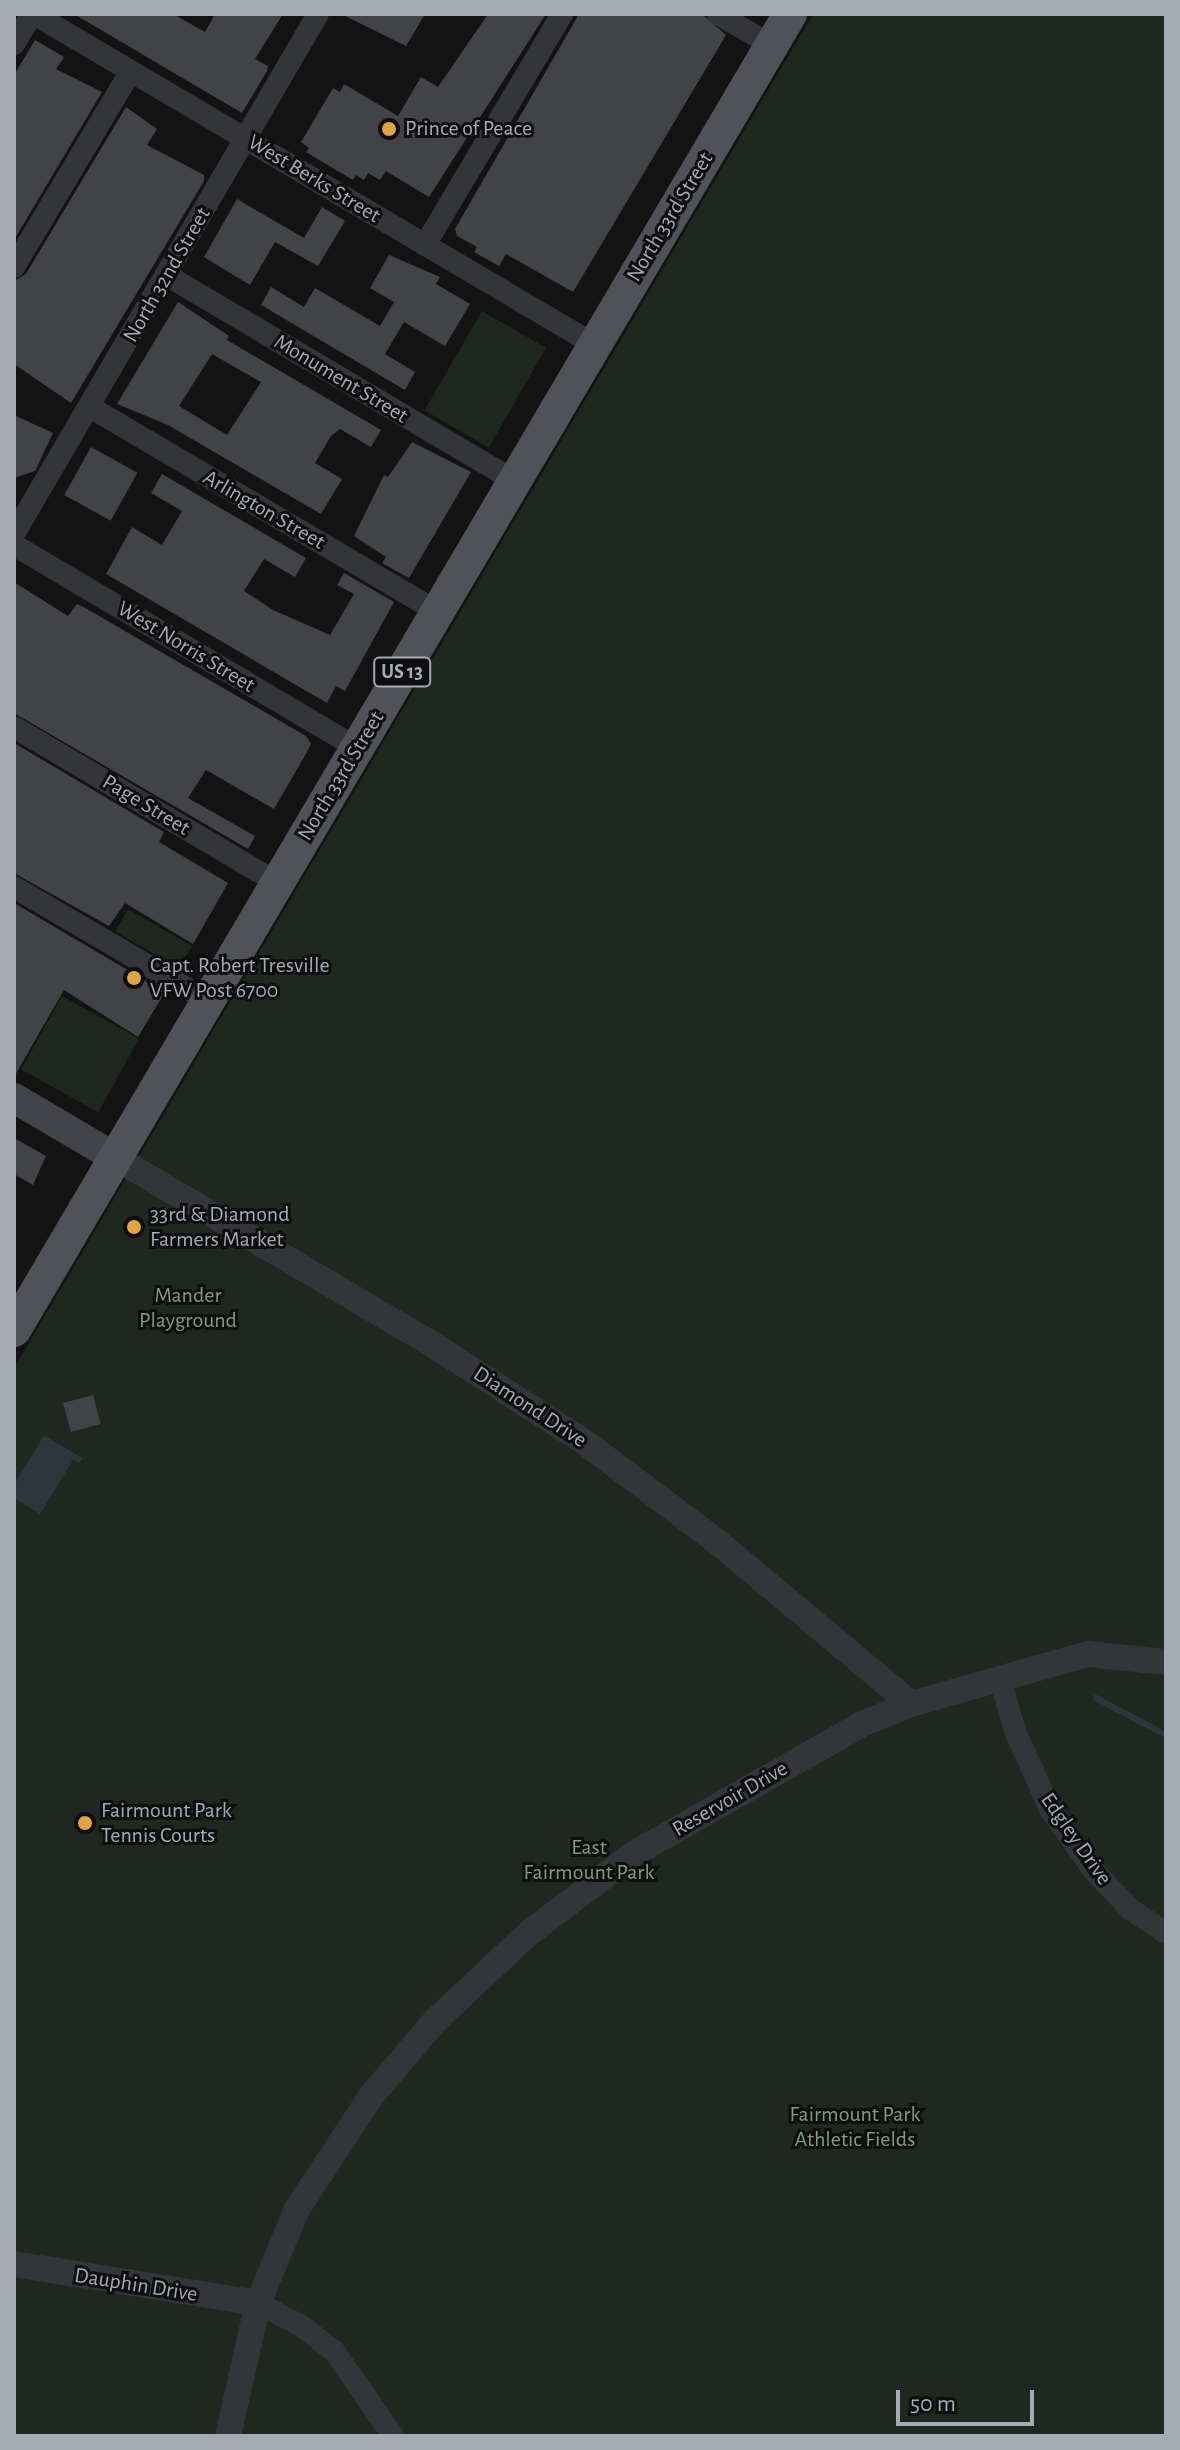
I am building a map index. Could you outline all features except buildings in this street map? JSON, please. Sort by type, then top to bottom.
[{"type":"main road","name":"North 33rd Street","points":[[14,1330],[790,14]]},
{"type":"main road","points":[[14,1098],[116,1158]]},
{"type":"street","points":[[14,44],[33,14]]},
{"type":"street","name":"West Berks Street","points":[[33,14],[595,345]]},
{"type":"street","name":"North 32nd Street","points":[[14,534],[168,276],[318,14]]},
{"type":"street","points":[[425,245],[562,14]]},
{"type":"street","points":[[718,14],[771,45]]},
{"type":"street","points":[[14,267],[131,71]]},
{"type":"street","name":"Monument Street","points":[[168,276],[515,481]]},
{"type":"street","name":"Arlington Street","points":[[90,407],[438,612]]},
{"type":"street","name":"West Norris Street","points":[[14,545],[357,748]]},
{"type":"street","name":"Page Street","points":[[14,727],[278,883]]},
{"type":"street","points":[[14,887],[208,1001]]},
{"type":"street","name":"Diamond Drive","points":[[116,1158],[473,1369],[583,1441],[715,1540],[911,1704]]},
{"type":"street","name":"Reservoir Drive","points":[[228,2436],[258,2303],[297,2209],[372,2095],[435,2021],[529,1933],[635,1853],[862,1724],[911,1704],[1088,1654],[1166,1662]]},
{"type":"street","name":"Edgley Drive","points":[[1000,1679],[1015,1731],[1050,1809],[1095,1872],[1130,1909],[1166,1933]]},
{"type":"street","name":"Dauphin Drive","points":[[14,2264],[258,2303]]},
{"type":"street","points":[[258,2303],[303,2327],[334,2351],[393,2436]]},
{"type":"green space","name":"East Fairmount Park","points":[[813,14],[1166,14],[1166,2436],[14,2436],[14,1368]]},
{"type":"green space","points":[[482,311],[546,348],[489,448],[424,411]]},
{"type":"green space","points":[[128,909],[192,946],[179,969],[115,932]]},
{"type":"green space","points":[[62,996],[139,1039],[98,1112],[21,1069]]},
{"type":"shaded area","points":[[44,1435],[82,1458],[79,1463],[73,1460],[40,1514],[14,1498],[14,1485]]},
{"type":"waterway","points":[[1096,1698],[1166,1735]]},
{"type":"place","name":"Prince of Peace","points":[[389,129]]},
{"type":"place","name":"Capt. Robert Tresville VFW Post 6700","points":[[134,978]]},
{"type":"place","name":"33rd & Diamond Farmers Market","points":[[134,1227]]},
{"type":"place","name":"Fairmount Park Tennis Courts","points":[[85,1823]]},
{"type":"park label","name":"Mander Playground","points":[[188,1308]]},
{"type":"park label","name":"Fairmount Park Athletic Fields","points":[[855,2126]]}]
